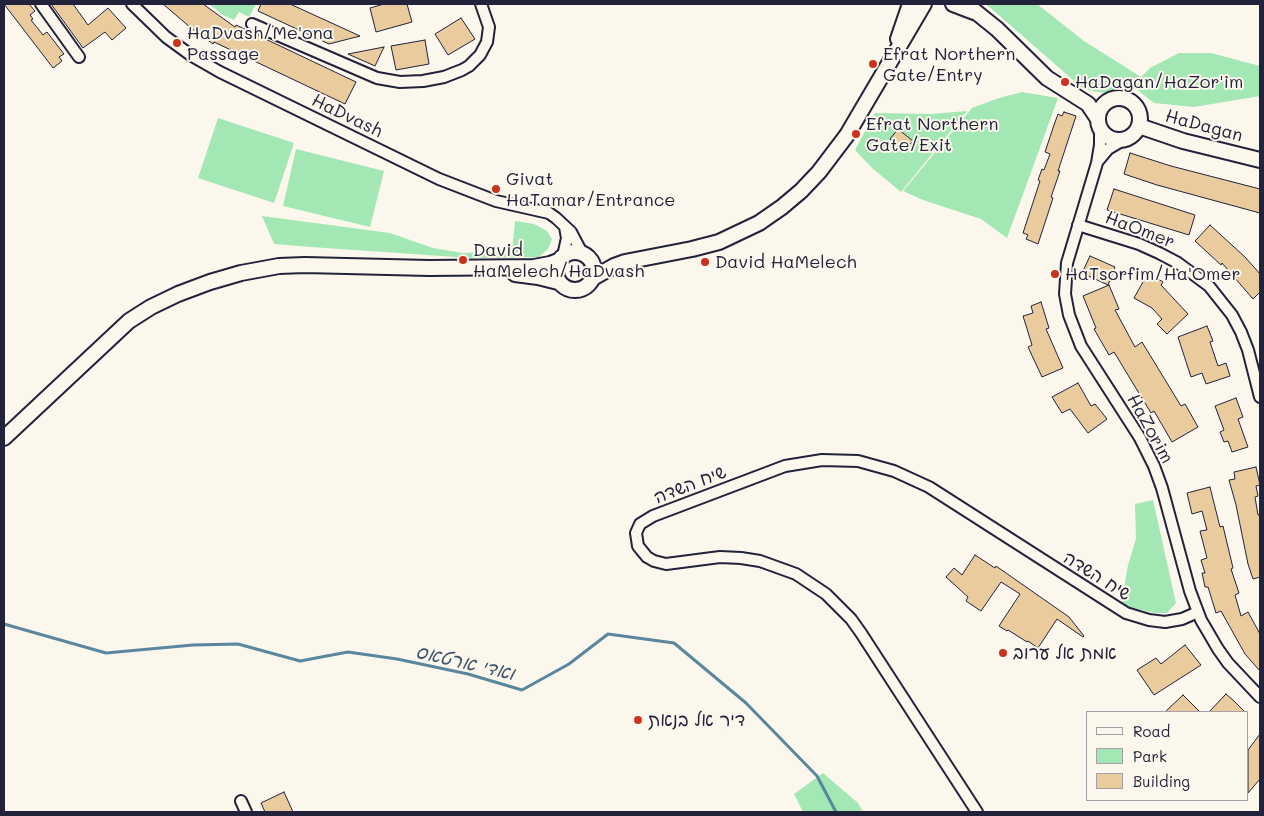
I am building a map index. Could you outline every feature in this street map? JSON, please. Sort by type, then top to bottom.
[{"type":"street","points":[[41,4],[79,57]]},
{"type":"street","name":"HaDvash","points":[[132,4],[166,37],[192,56],[220,72],[439,180],[496,201],[549,213],[565,226],[585,255]]},
{"type":"street","points":[[252,24],[377,78],[400,82],[423,82],[462,70],[480,55],[487,42],[489,28],[481,4]]},
{"type":"street","points":[[890,60],[910,4]]},
{"type":"street","points":[[593,278],[625,262],[719,242],[759,223],[782,207],[801,191],[833,155],[865,105],[924,4]]},
{"type":"street","points":[[953,4],[977,13]]},
{"type":"street","points":[[966,4],[997,29],[1047,78],[1088,104],[1109,138],[1115,140],[1125,139]]},
{"type":"street","points":[[1078,98],[1098,100],[1122,98],[1134,105],[1140,116],[1139,126],[1134,134],[1108,149],[1100,158],[1096,167]]},
{"type":"street","points":[[1096,167],[1100,145],[1099,124],[1102,107],[1113,99]]},
{"type":"street","name":"HaDagan","points":[[1139,126],[1183,141],[1260,160]]},
{"type":"street","name":"HaZorim","points":[[1096,167],[1068,257],[1066,278],[1067,304],[1072,325],[1087,356],[1140,438],[1154,466],[1162,488],[1186,576],[1198,612],[1209,634],[1240,678],[1260,697]]},
{"type":"street","name":"HaOmer","points":[[1078,225],[1139,244],[1159,253],[1178,262],[1208,286],[1232,315],[1241,332],[1248,350],[1260,396]]},
{"type":"street","points":[[558,282],[555,271],[567,238],[565,226]]},
{"type":"street","points":[[4,438],[129,321],[178,294],[241,273],[279,266],[534,267],[550,264],[572,252],[625,262]]},
{"type":"street","points":[[430,268],[524,275],[558,282],[565,288],[574,291],[584,289],[591,283],[593,278],[594,267],[585,255]]},
{"type":"street","name":"שיח השדה","points":[[976,812],[861,632],[845,612],[826,594],[796,574],[760,561],[720,557],[666,564],[654,561],[647,557],[638,546],[636,533],[640,524],[653,516],[785,466],[822,460],[858,461],[894,471],[930,488],[1126,613],[1141,619],[1165,622],[1182,619],[1198,612]]},
{"type":"street","points":[[241,801],[246,812]]},
{"type":"green space","points":[[209,4],[256,4],[249,17],[239,12],[234,20],[223,15]]},
{"type":"green space","points":[[986,4],[1037,4],[1084,41],[1141,77],[1150,68],[1179,53],[1211,53],[1260,66],[1260,96],[1194,107],[1154,103],[1131,85],[1121,93],[1092,91],[1081,87]]},
{"type":"green space","points":[[1022,92],[1058,98],[1007,238],[981,219],[923,200],[903,191],[972,108]]},
{"type":"green space","points":[[967,111],[901,192],[872,168],[855,150],[875,113],[931,114]]},
{"type":"green space","points":[[218,118],[294,143],[274,203],[198,178]]},
{"type":"green space","points":[[296,149],[384,171],[370,227],[283,206]]},
{"type":"green space","points":[[262,216],[390,233],[433,248],[463,253],[512,251],[515,221],[534,224],[547,231],[552,239],[548,249],[539,257],[470,258],[311,247],[274,244]]},
{"type":"green space","points":[[1153,500],[1176,603],[1167,613],[1155,613],[1121,605],[1128,565],[1136,539],[1135,504]]},
{"type":"green space","points":[[823,773],[858,803],[863,812],[803,812],[794,794]]},
{"type":"building","points":[[4,4],[29,4],[35,11],[30,15],[33,19],[31,20],[43,35],[47,32],[64,54],[59,57],[62,61],[53,68]]},
{"type":"building","points":[[51,4],[73,4],[88,25],[108,8],[126,28],[112,40],[105,32],[83,48]]},
{"type":"building","points":[[163,4],[203,4],[235,27],[236,25],[356,82],[345,104],[214,42],[213,44]]},
{"type":"building","points":[[261,4],[290,4],[360,36],[329,44],[258,11]]},
{"type":"building","points":[[384,4],[407,4],[412,22],[376,32],[370,8]]},
{"type":"building","points":[[461,18],[475,39],[448,55],[435,34]]},
{"type":"building","points":[[425,40],[429,64],[396,70],[391,46]]},
{"type":"building","points":[[384,47],[375,66],[348,54]]},
{"type":"building","points":[[1064,112],[1076,116],[1058,171],[1060,171],[1051,197],[1053,198],[1038,244],[1026,239],[1028,235],[1023,233],[1040,181],[1038,180],[1050,154],[1045,152],[1054,125],[1058,114],[1062,116]]},
{"type":"building","points":[[898,129],[913,141],[904,151],[890,139]]},
{"type":"building","points":[[1130,153],[1171,166],[1260,189],[1260,213],[1124,174]]},
{"type":"building","points":[[1114,189],[1195,215],[1189,235],[1107,210]]},
{"type":"building","points":[[1210,225],[1245,257],[1260,274],[1260,292],[1253,299],[1222,263],[1221,265],[1195,241]]},
{"type":"building","points":[[1090,256],[1115,267],[1108,285],[1082,273]]},
{"type":"building","points":[[1148,273],[1163,282],[1161,285],[1188,314],[1167,334],[1157,324],[1162,319],[1152,308],[1134,298]]},
{"type":"building","points":[[1109,285],[1119,309],[1115,310],[1135,347],[1142,342],[1181,406],[1185,404],[1198,427],[1172,442],[1154,411],[1151,413],[1114,352],[1109,355],[1094,329],[1096,328],[1083,296]]},
{"type":"building","points":[[1041,302],[1049,328],[1046,329],[1063,368],[1042,377],[1028,347],[1032,345],[1023,316],[1033,313],[1031,306]]},
{"type":"building","points":[[1207,326],[1213,341],[1210,342],[1218,366],[1226,363],[1230,376],[1206,384],[1202,373],[1191,377],[1178,337]]},
{"type":"building","points":[[1078,383],[1091,406],[1095,404],[1107,419],[1088,433],[1070,409],[1062,413],[1052,397]]},
{"type":"building","points":[[1236,398],[1243,417],[1238,419],[1248,447],[1232,452],[1228,441],[1224,442],[1220,432],[1224,430],[1215,406]]},
{"type":"building","points":[[1256,467],[1260,485],[1256,486],[1258,496],[1255,497],[1258,515],[1260,515],[1260,577],[1253,579],[1229,480],[1235,479],[1234,472]]},
{"type":"building","points":[[1210,487],[1220,527],[1223,526],[1233,568],[1231,569],[1239,593],[1235,595],[1241,616],[1248,612],[1260,634],[1260,671],[1245,654],[1221,611],[1216,613],[1208,587],[1205,587],[1202,573],[1205,573],[1201,560],[1207,558],[1200,531],[1207,530],[1202,511],[1192,514],[1187,493]]},
{"type":"building","points":[[975,555],[995,568],[996,566],[1069,617],[1084,636],[1057,619],[1038,648],[999,626],[1020,594],[1001,582],[981,611],[966,601],[968,597],[946,577],[954,568],[962,575]]},
{"type":"building","points":[[1185,645],[1201,665],[1154,695],[1137,670],[1156,658],[1161,664]]},
{"type":"building","points":[[1226,694],[1244,711],[1210,711]]},
{"type":"building","points":[[1183,695],[1199,711],[1166,711]]},
{"type":"building","points":[[1260,734],[1260,779],[1249,792],[1249,749]]},
{"type":"building","points":[[284,792],[293,812],[265,812],[261,803]]},
{"type":"waterway","name":"ואדי ארטאס","points":[[4,624],[106,653],[193,645],[238,644],[300,661],[348,652],[397,659],[468,674],[522,690],[569,664],[608,634],[674,643],[746,703],[817,776],[836,812]]},
{"type":"place","name":"HaDvash/Me'ona Passage","points":[[177,43]]},
{"type":"place","name":"Efrat Northern Gate/Entry","points":[[873,64]]},
{"type":"place","name":"HaDagan/HaZor'im","points":[[1065,82]]},
{"type":"place","name":"Efrat Northern Gate/Exit","points":[[856,134]]},
{"type":"place","name":"Givat HaTamar/Entrance","points":[[496,189]]},
{"type":"place","name":"David HaMelech/HaDvash","points":[[463,260]]},
{"type":"place","name":"David HaMelech","points":[[705,262]]},
{"type":"place","name":"HaTsorfim/Ha'Omer","points":[[1055,274]]},
{"type":"place","name":"אמת אל ערוב","points":[[1003,653]]},
{"type":"place","name":"דיר אל בנאת","points":[[638,720]]}]
